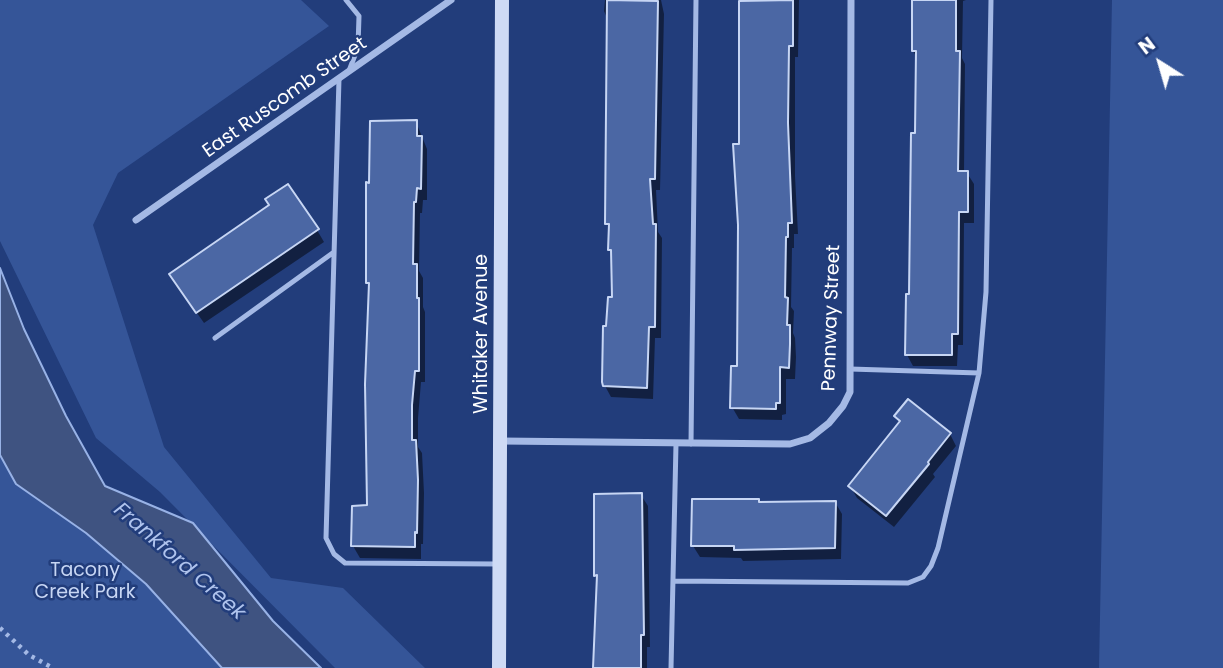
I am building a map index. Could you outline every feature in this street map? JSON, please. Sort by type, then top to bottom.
[{"type":"main road","name":"Whitaker Avenue","points":[[499,668],[502,0]]},
{"type":"street","name":"East Ruscomb Street","points":[[136,220],[451,0]]},
{"type":"street","name":"Pennway Street","points":[[501,441],[790,444],[810,438],[829,423],[843,406],[850,392],[851,0]]},
{"type":"lane","points":[[346,0],[359,16],[358,47],[349,72]]},
{"type":"lane","points":[[691,444],[696,0]]},
{"type":"lane","points":[[673,581],[908,583],[923,577],[930,566],[938,548],[979,373],[986,292],[991,0]]},
{"type":"lane","points":[[339,79],[326,538],[334,554],[345,563],[500,564]]},
{"type":"lane","points":[[215,338],[334,252]]},
{"type":"lane","points":[[850,369],[979,373]]},
{"type":"lane","points":[[671,668],[676,444]]},
{"type":"path","points":[[0,628],[29,655],[53,668]]},
{"type":"green space","points":[[0,0],[301,0],[329,26],[118,173],[93,225],[164,447],[271,578],[343,588],[425,668],[335,668],[160,492],[96,438],[0,241]]},
{"type":"green space","points":[[1112,0],[1223,0],[1223,668],[1099,668]]},
{"type":"green space","name":"Tacony Creek Park","points":[[0,342],[37,441],[299,668],[0,668]]},
{"type":"water","name":"Frankford Creek","points":[[0,268],[24,329],[66,416],[105,486],[193,523],[273,621],[321,668],[222,668],[146,584],[86,533],[16,484],[0,455]]},
{"type":"building","points":[[607,0],[658,1],[655,179],[650,179],[653,224],[656,224],[655,327],[649,327],[647,388],[603,386],[602,382],[603,326],[606,326],[608,297],[612,297],[609,224],[605,224]]},
{"type":"building","points":[[793,0],[793,46],[789,46],[788,123],[792,223],[788,223],[786,237],[785,297],[788,298],[787,325],[790,325],[789,368],[780,367],[780,403],[776,403],[776,409],[730,408],[731,366],[737,366],[738,225],[733,144],[739,144],[739,1]]},
{"type":"building","points":[[912,0],[956,0],[956,51],[960,51],[958,171],[968,171],[968,212],[959,212],[958,334],[952,334],[952,355],[905,355],[906,294],[909,294],[911,133],[915,133],[916,51],[912,51]]},
{"type":"building","points":[[417,120],[417,136],[422,136],[421,189],[417,188],[414,202],[413,264],[417,264],[419,298],[419,371],[415,371],[412,405],[412,440],[416,440],[418,480],[415,547],[351,546],[352,506],[367,505],[365,384],[369,283],[366,283],[366,182],[369,183],[370,121]]},
{"type":"building","points":[[288,184],[319,229],[196,313],[169,274],[269,205],[265,199]]},
{"type":"building","points":[[908,399],[951,433],[886,516],[848,486],[900,421],[894,416]]},
{"type":"building","points":[[642,493],[644,635],[641,635],[641,668],[593,668],[597,575],[594,576],[594,494]]},
{"type":"building","points":[[692,499],[836,501],[835,548],[734,550],[734,546],[691,546]]}]
